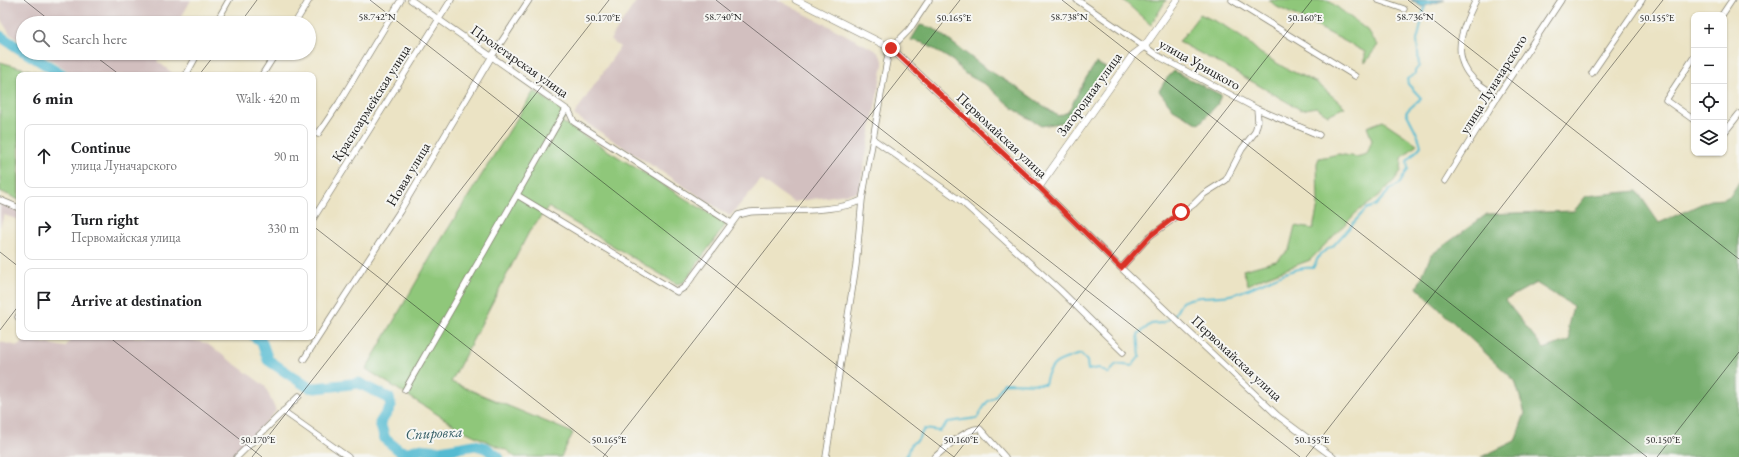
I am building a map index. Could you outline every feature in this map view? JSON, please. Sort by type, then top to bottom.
[{"type":"street","points":[[220,16],[229,0]]},
{"type":"street","points":[[299,16],[309,0]]},
{"type":"street","points":[[318,134],[339,103],[401,0]]},
{"type":"street","name":"Пролетарская улица","points":[[411,0],[439,18],[566,109],[574,122],[731,223]]},
{"type":"street","name":"Красноармейская улица","points":[[316,214],[451,0]]},
{"type":"street","name":"Новая улица","points":[[304,359],[400,211],[492,56],[529,0]]},
{"type":"street","name":"Первомайская улица","points":[[796,0],[891,48],[1039,187],[1121,268],[1278,416],[1333,457]]},
{"type":"street","points":[[826,457],[856,265],[862,200],[886,65],[891,48],[909,30],[929,0]]},
{"type":"street","name":"улица Урицкого","points":[[1077,0],[1158,56],[1257,109],[1319,135]]},
{"type":"street","name":"Загородная улица","points":[[1039,187],[1132,56],[1144,47],[1177,0]]},
{"type":"street","points":[[1232,0],[1355,76]]},
{"type":"street","points":[[1378,0],[1404,9]]},
{"type":"street","points":[[1476,0],[1462,29],[1459,47],[1462,63],[1474,79],[1497,96]]},
{"type":"street","name":"улица Луначарского","points":[[1445,181],[1497,96],[1561,0]]},
{"type":"street","points":[[1592,73],[1642,0]]},
{"type":"street","points":[[1724,12],[1732,0]]},
{"type":"street","points":[[188,72],[194,60]]},
{"type":"street","points":[[264,72],[272,60]]},
{"type":"street","points":[[1691,62],[1666,100],[1691,118]]},
{"type":"street","points":[[405,390],[566,109]]},
{"type":"street","points":[[1121,268],[1150,236],[1194,204],[1204,194],[1226,180],[1242,149],[1255,132],[1258,121],[1257,109]]},
{"type":"street","points":[[1727,129],[1739,114]]},
{"type":"street","points":[[872,139],[961,201],[1060,290],[1123,352]]},
{"type":"street","points":[[517,195],[677,292],[684,287],[738,215],[750,212],[838,208],[852,205],[862,200]]},
{"type":"street","points":[[0,200],[16,207]]},
{"type":"street","points":[[237,457],[299,396]]},
{"type":"street","points":[[283,411],[348,457]]},
{"type":"street","points":[[935,457],[968,432],[977,428],[980,429],[1005,457]]},
{"type":"shaded area","points":[[0,0],[191,0],[182,16],[16,16],[16,38],[10,34],[1,20]]},
{"type":"shaded area","points":[[637,0],[778,0],[877,51],[883,60],[883,65],[859,192],[793,202],[761,180],[730,216],[574,115],[620,47],[610,40]]},
{"type":"shaded area","points":[[52,60],[158,60],[171,72],[70,72]]},
{"type":"shaded area","points":[[0,203],[16,210],[16,219],[4,215],[0,227]]},
{"type":"shaded area","points":[[26,340],[65,347],[71,340],[192,340],[206,343],[265,386],[276,411],[233,457],[0,457],[0,342],[18,346]]},
{"type":"green space","points":[[1123,0],[1166,0],[1151,25]]},
{"type":"green space","points":[[1269,0],[1328,0],[1367,30],[1378,45],[1365,63],[1365,52],[1277,7]]},
{"type":"green space","points":[[1200,14],[1223,25],[1247,41],[1260,53],[1285,68],[1317,83],[1345,107],[1328,115],[1316,107],[1301,110],[1239,74],[1179,42]]},
{"type":"green space","points":[[920,25],[933,28],[985,68],[1021,90],[1058,116],[1068,112],[1086,78],[1096,63],[1106,68],[1102,77],[1091,86],[1066,122],[1041,126],[1014,109],[986,85],[964,73],[953,61],[924,43],[911,40]]},
{"type":"green space","points":[[0,62],[36,72],[16,72],[16,199],[0,191]]},
{"type":"green space","points":[[1174,71],[1221,95],[1217,105],[1199,124],[1173,109],[1159,91],[1166,79]]},
{"type":"green space","points":[[534,91],[567,113],[562,122],[726,224],[684,282],[677,284],[548,207],[529,232],[451,382],[573,433],[561,457],[515,457],[508,451],[462,430],[366,369],[433,253]]},
{"type":"green space","points":[[1383,121],[1417,144],[1402,158],[1401,171],[1393,182],[1373,201],[1357,212],[1310,260],[1262,278],[1248,285],[1243,270],[1276,261],[1289,250],[1295,226],[1313,229],[1318,205],[1317,163],[1319,158],[1339,154],[1356,157],[1367,154],[1372,140],[1367,127]]},
{"type":"green space","points":[[1739,182],[1739,457],[1481,457],[1515,441],[1525,413],[1515,381],[1417,288],[1431,255],[1487,214],[1574,211],[1586,196],[1637,191],[1659,223],[1710,200],[1724,199],[1731,195]],"holes":[[[1536,283],[1573,306],[1568,326],[1570,340],[1544,349],[1505,300]]]},
{"type":"water","points":[[1411,0],[1445,0],[1422,7]]},
{"type":"waterway","points":[[905,457],[912,443],[917,441],[924,429],[940,431],[948,422],[977,418],[987,402],[995,397],[1004,383],[1045,384],[1047,376],[1053,366],[1062,360],[1081,354],[1087,361],[1088,370],[1099,368],[1109,374],[1116,364],[1132,366],[1140,356],[1138,334],[1151,324],[1162,323],[1174,316],[1182,302],[1189,299],[1234,294],[1284,273],[1304,268],[1313,268],[1320,254],[1333,246],[1366,209],[1375,206],[1390,190],[1400,183],[1408,169],[1407,161],[1421,146],[1417,133],[1406,112],[1421,98],[1408,84],[1407,79],[1415,74],[1415,71],[1419,66],[1417,39],[1425,7]]},
{"type":"waterway","name":"Спировка","points":[[0,36],[16,46]]},
{"type":"waterway","name":"Спировка","points":[[38,60],[58,72]]},
{"type":"waterway","name":"Спировка","points":[[261,340],[268,360],[308,387],[316,388],[359,383],[389,398],[391,406],[380,423],[385,439],[400,451],[408,452],[419,449],[440,451],[475,445],[486,448],[498,457]]},
{"type":"route","points":[[891,48],[1039,187],[1121,268],[1150,236],[1163,228],[1181,212]]}]
